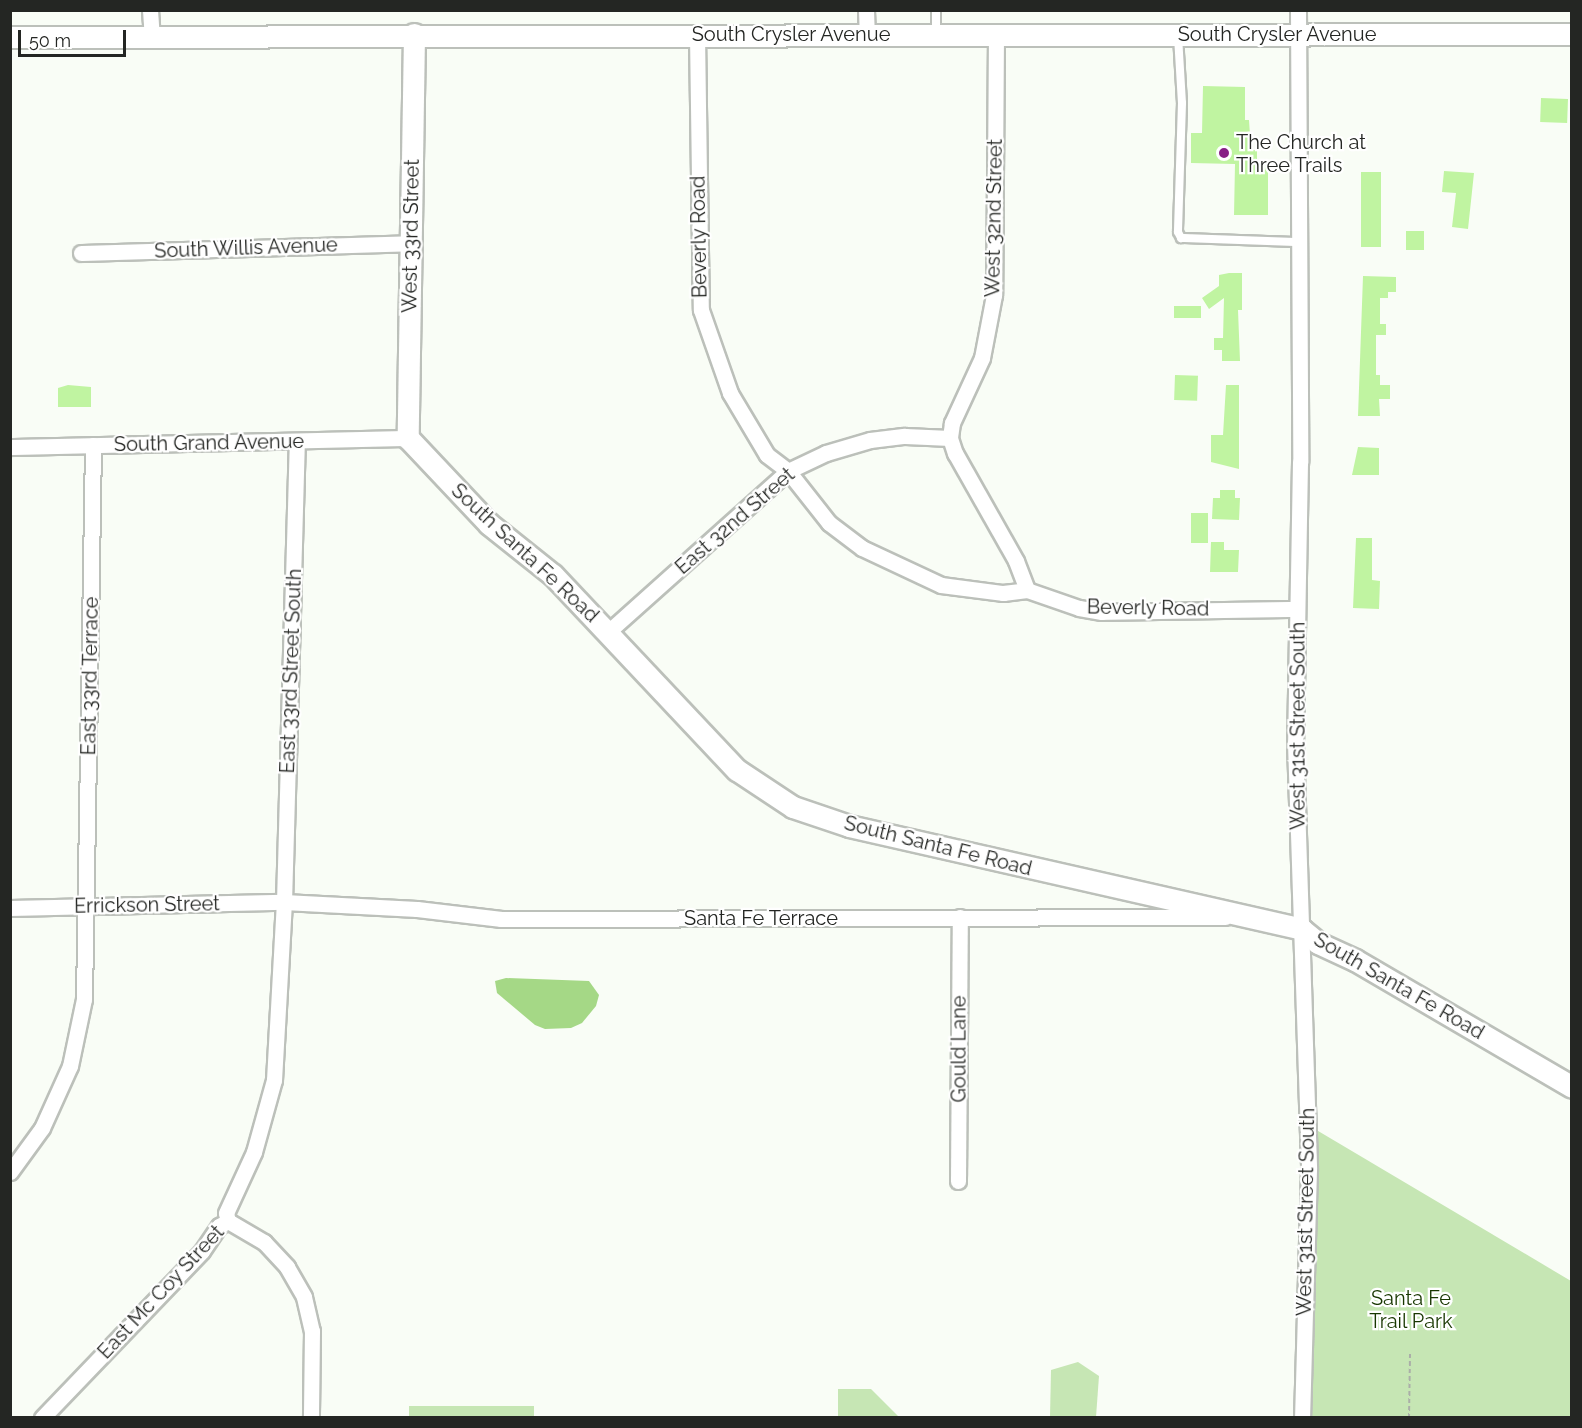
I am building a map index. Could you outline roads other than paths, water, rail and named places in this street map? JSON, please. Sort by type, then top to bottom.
[{"type":"street","points":[[150,10],[152,37]]},
{"type":"street","points":[[866,10],[867,34]]},
{"type":"street","name":"West 31st Street South","points":[[1298,10],[1295,743],[1309,1170],[1302,1418]]},
{"type":"street","name":"South Crysler Avenue","points":[[10,37],[414,34],[1572,34]]},
{"type":"street","name":"West 33rd Street","points":[[408,438],[414,34]]},
{"type":"street","name":"Beverly Road","points":[[697,34],[701,310],[730,393],[767,455],[788,471],[829,524],[862,548],[941,585],[1003,593],[1027,590],[1078,608],[1102,612],[1297,609]]},
{"type":"street","name":"West 32nd Street","points":[[950,438],[952,423],[982,358],[994,296],[996,34]]},
{"type":"street","name":"South Willis Avenue","points":[[81,253],[411,243]]},
{"type":"street","name":"East 32nd Street","points":[[608,632],[788,471],[826,453],[870,440],[905,436],[950,438]]},
{"type":"street","name":"South Grand Avenue","points":[[10,447],[408,438]]},
{"type":"street","name":"South Santa Fe Road","points":[[408,438],[489,524],[553,575],[737,770],[793,807],[893,837],[1191,902],[1238,917],[1301,929],[1318,943],[1355,960],[1572,1087]]},
{"type":"street","points":[[950,438],[954,453],[1016,561],[1027,590]]},
{"type":"street","name":"East 33rd Street South","points":[[284,902],[297,441]]},
{"type":"street","name":"East 33rd Terrace","points":[[10,1172],[42,1128],[70,1066],[84,999],[93,445]]},
{"type":"street","name":"Errickson Street","points":[[10,908],[284,902]]},
{"type":"street","name":"Santa Fe Terrace","points":[[284,902],[417,909],[501,919],[1238,917]]},
{"type":"street","name":"East Mc Coy Street","points":[[42,1418],[202,1251],[219,1226],[228,1221],[226,1213],[254,1152],[274,1080],[284,902]]},
{"type":"street","name":"Gould Lane","points":[[958,1181],[960,917]]},
{"type":"street","points":[[228,1221],[264,1242],[287,1267],[304,1297],[312,1331],[310,1418]]},
{"type":"lane","points":[[936,10],[936,34]]},
{"type":"lane","points":[[1178,34],[1182,103],[1178,232],[1181,238],[1298,242]]},
{"type":"place","name":"The Church at Three Trails","points":[[1224,153]]},
{"type":"park label","name":"Santa Fe Trail Park","points":[[1411,1310]]}]
